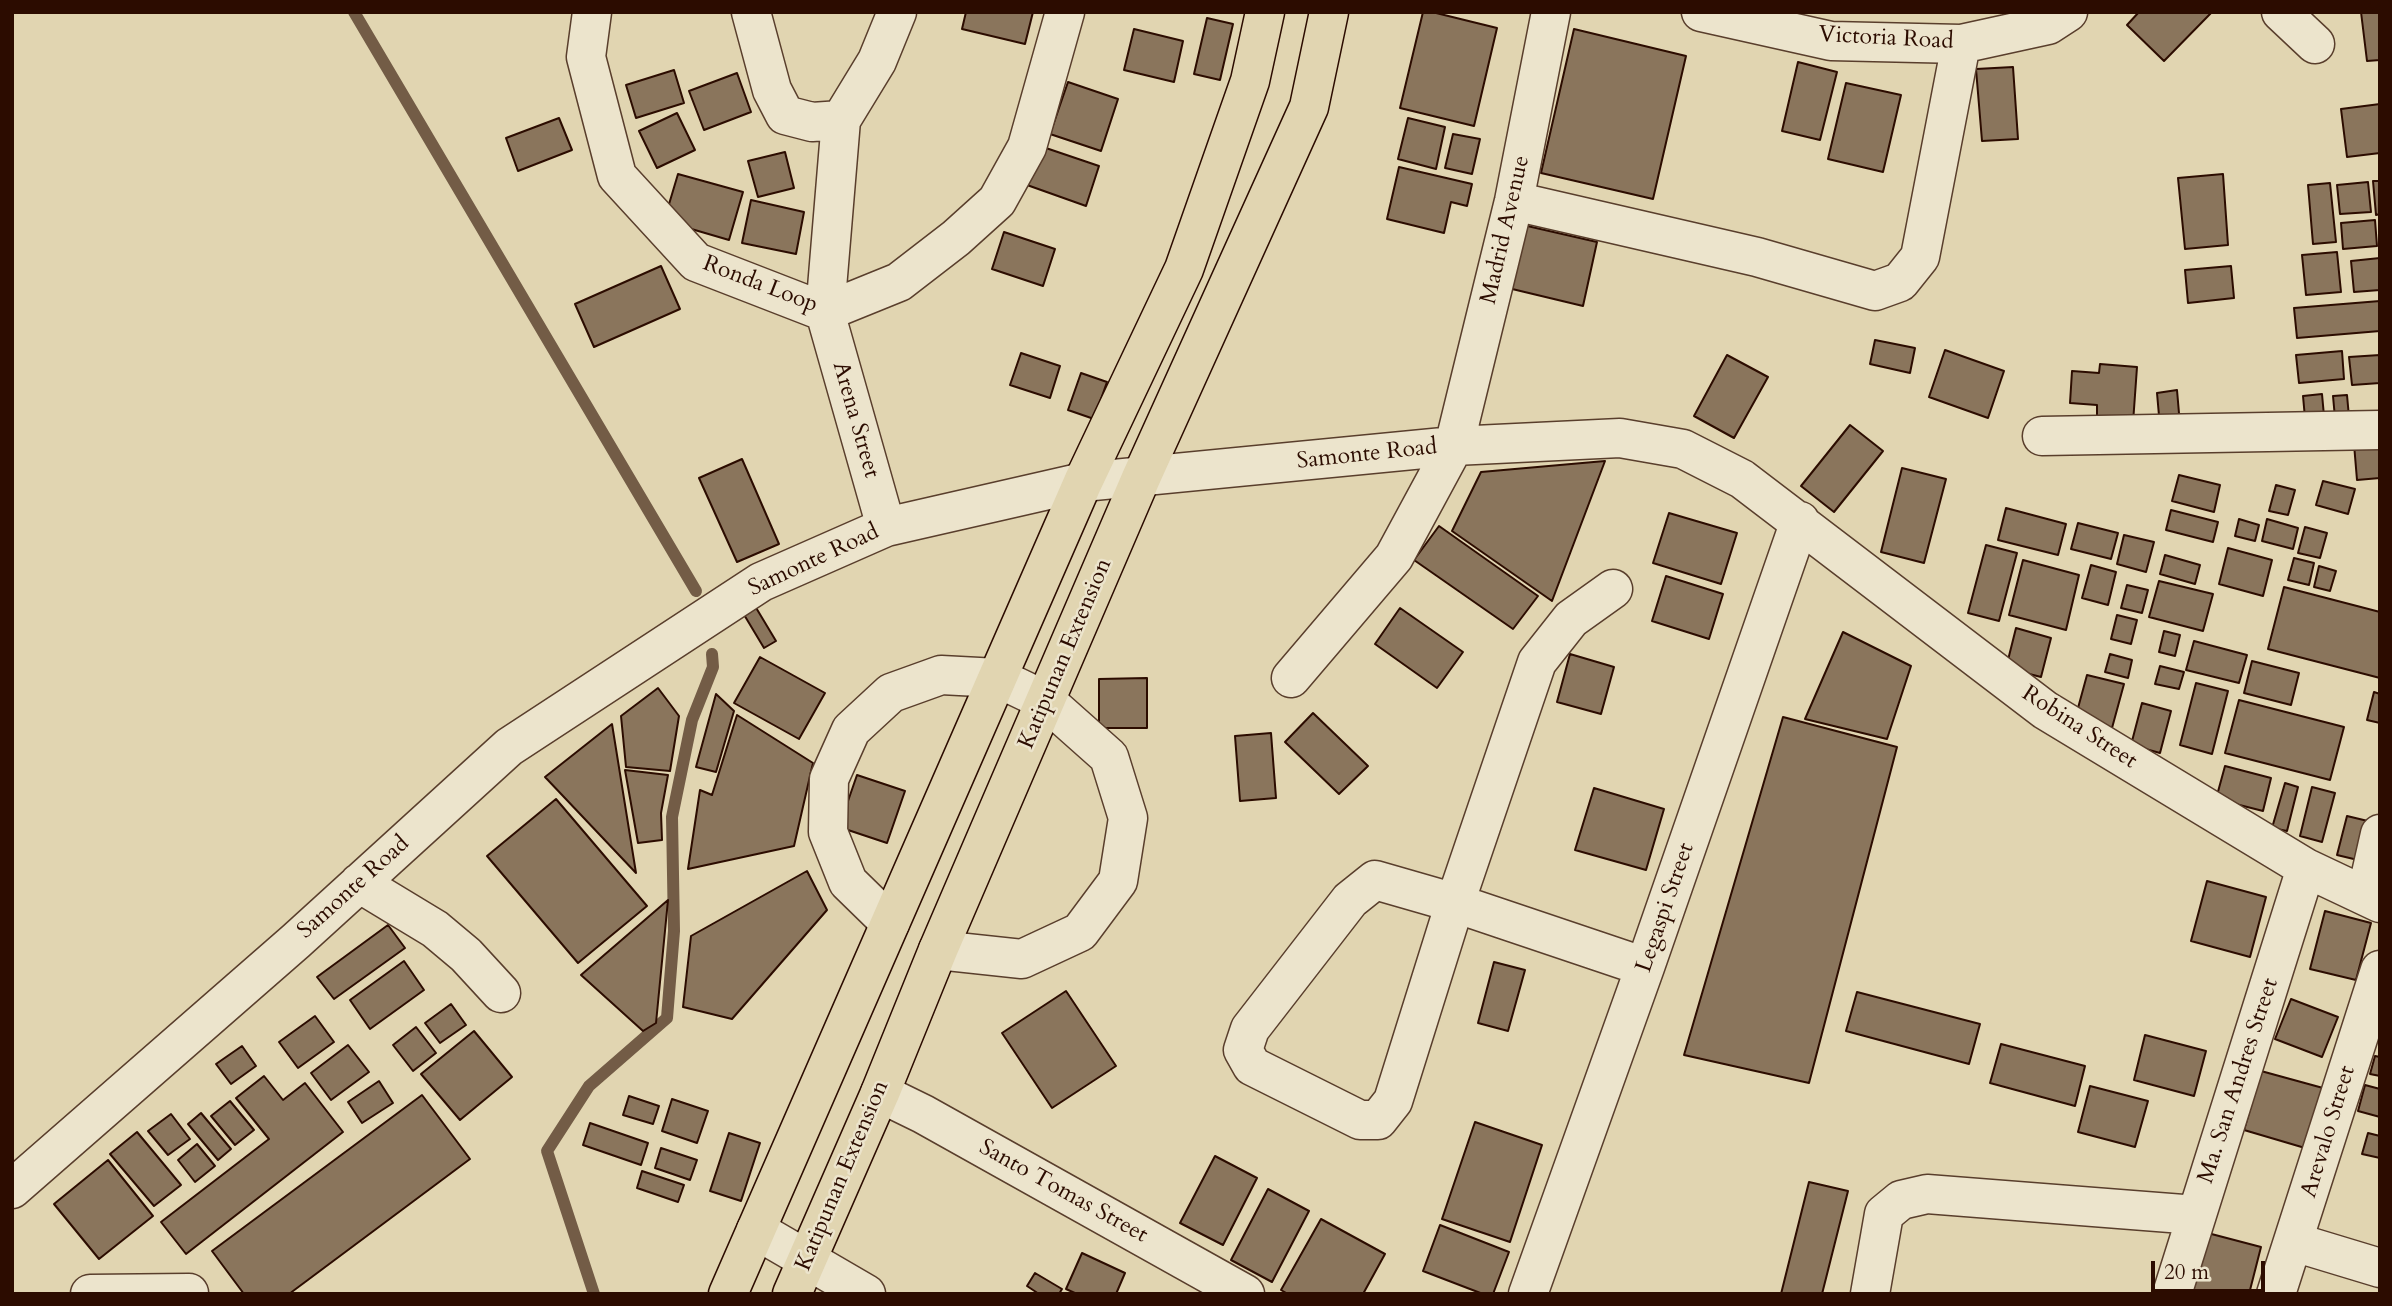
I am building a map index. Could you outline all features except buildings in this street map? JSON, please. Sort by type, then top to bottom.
[{"type":"main road","points":[[728,1294],[1083,482],[1184,269],[1250,80],[1265,12]]},
{"type":"main road","name":"Katipunan Extension","points":[[792,1294],[1141,478],[1309,107],[1329,12]]},
{"type":"street","name":"Ronda Loop","points":[[592,12],[586,57],[617,176],[696,262],[825,312],[900,282],[956,238],[997,201],[1027,147],[1065,12]]},
{"type":"street","points":[[751,12],[772,90],[785,115],[812,122],[841,120],[877,61],[897,12]]},
{"type":"street","name":"Madrid Avenue","points":[[1291,678],[1394,557],[1454,446],[1514,201],[1551,12]]},
{"type":"street","name":"Victoria Road","points":[[1701,12],[1831,41],[1961,44],[2048,25],[2068,12]]},
{"type":"street","points":[[2281,12],[2315,44]]},
{"type":"street","points":[[1514,201],[1757,257],[1875,291],[1900,282],[1920,257],[1961,44]]},
{"type":"street","name":"Arena Street","points":[[841,120],[825,312],[886,527]]},
{"type":"street","points":[[2042,436],[2380,430]]},
{"type":"street","name":"Samonte Road","points":[[12,1189],[509,747],[761,582],[886,527],[1083,482],[1454,446],[1620,438],[1683,449],[1742,479],[1800,521]]},
{"type":"street","name":"Robina Street","points":[[1800,521],[2045,710],[2306,868],[2373,899]]},
{"type":"street","name":"Legaspi Street","points":[[1528,1294],[1646,967],[1800,521]]},
{"type":"street","points":[[1614,589],[1571,619],[1537,662],[1455,903],[1393,1101],[1378,1121],[1360,1120],[1252,1066],[1243,1050],[1250,1029],[1350,900],[1375,880],[1455,903],[1646,967]]},
{"type":"street","points":[[890,923],[848,882],[828,832],[830,779],[851,730],[891,693],[941,675],[998,678],[1046,701],[1109,757],[1128,818],[1118,881],[1080,932],[1022,959],[938,950]]},
{"type":"street","points":[[2373,899],[2380,834]]},
{"type":"street","name":"Ma. San Andres Street","points":[[2172,1294],[2306,868]]},
{"type":"street","points":[[359,883],[435,929],[466,955],[500,993]]},
{"type":"street","name":"Arevalo Street","points":[[2276,1294],[2380,970]]},
{"type":"street","name":"Santo Tomas Street","points":[[880,1093],[923,1114],[1245,1294]]},
{"type":"street","points":[[1870,1294],[1884,1214],[1901,1200],[1927,1194],[2196,1215]]},
{"type":"street","points":[[756,1230],[866,1294]]},
{"type":"street","points":[[2294,1242],[2380,1268]]},
{"type":"street","points":[[90,1294],[189,1293]]},
{"type":"waterway","points":[[354,12],[696,591]]},
{"type":"waterway","points":[[594,1294],[547,1151],[589,1086],[667,1018],[674,931],[672,817],[692,720],[713,667],[712,654]]}]
